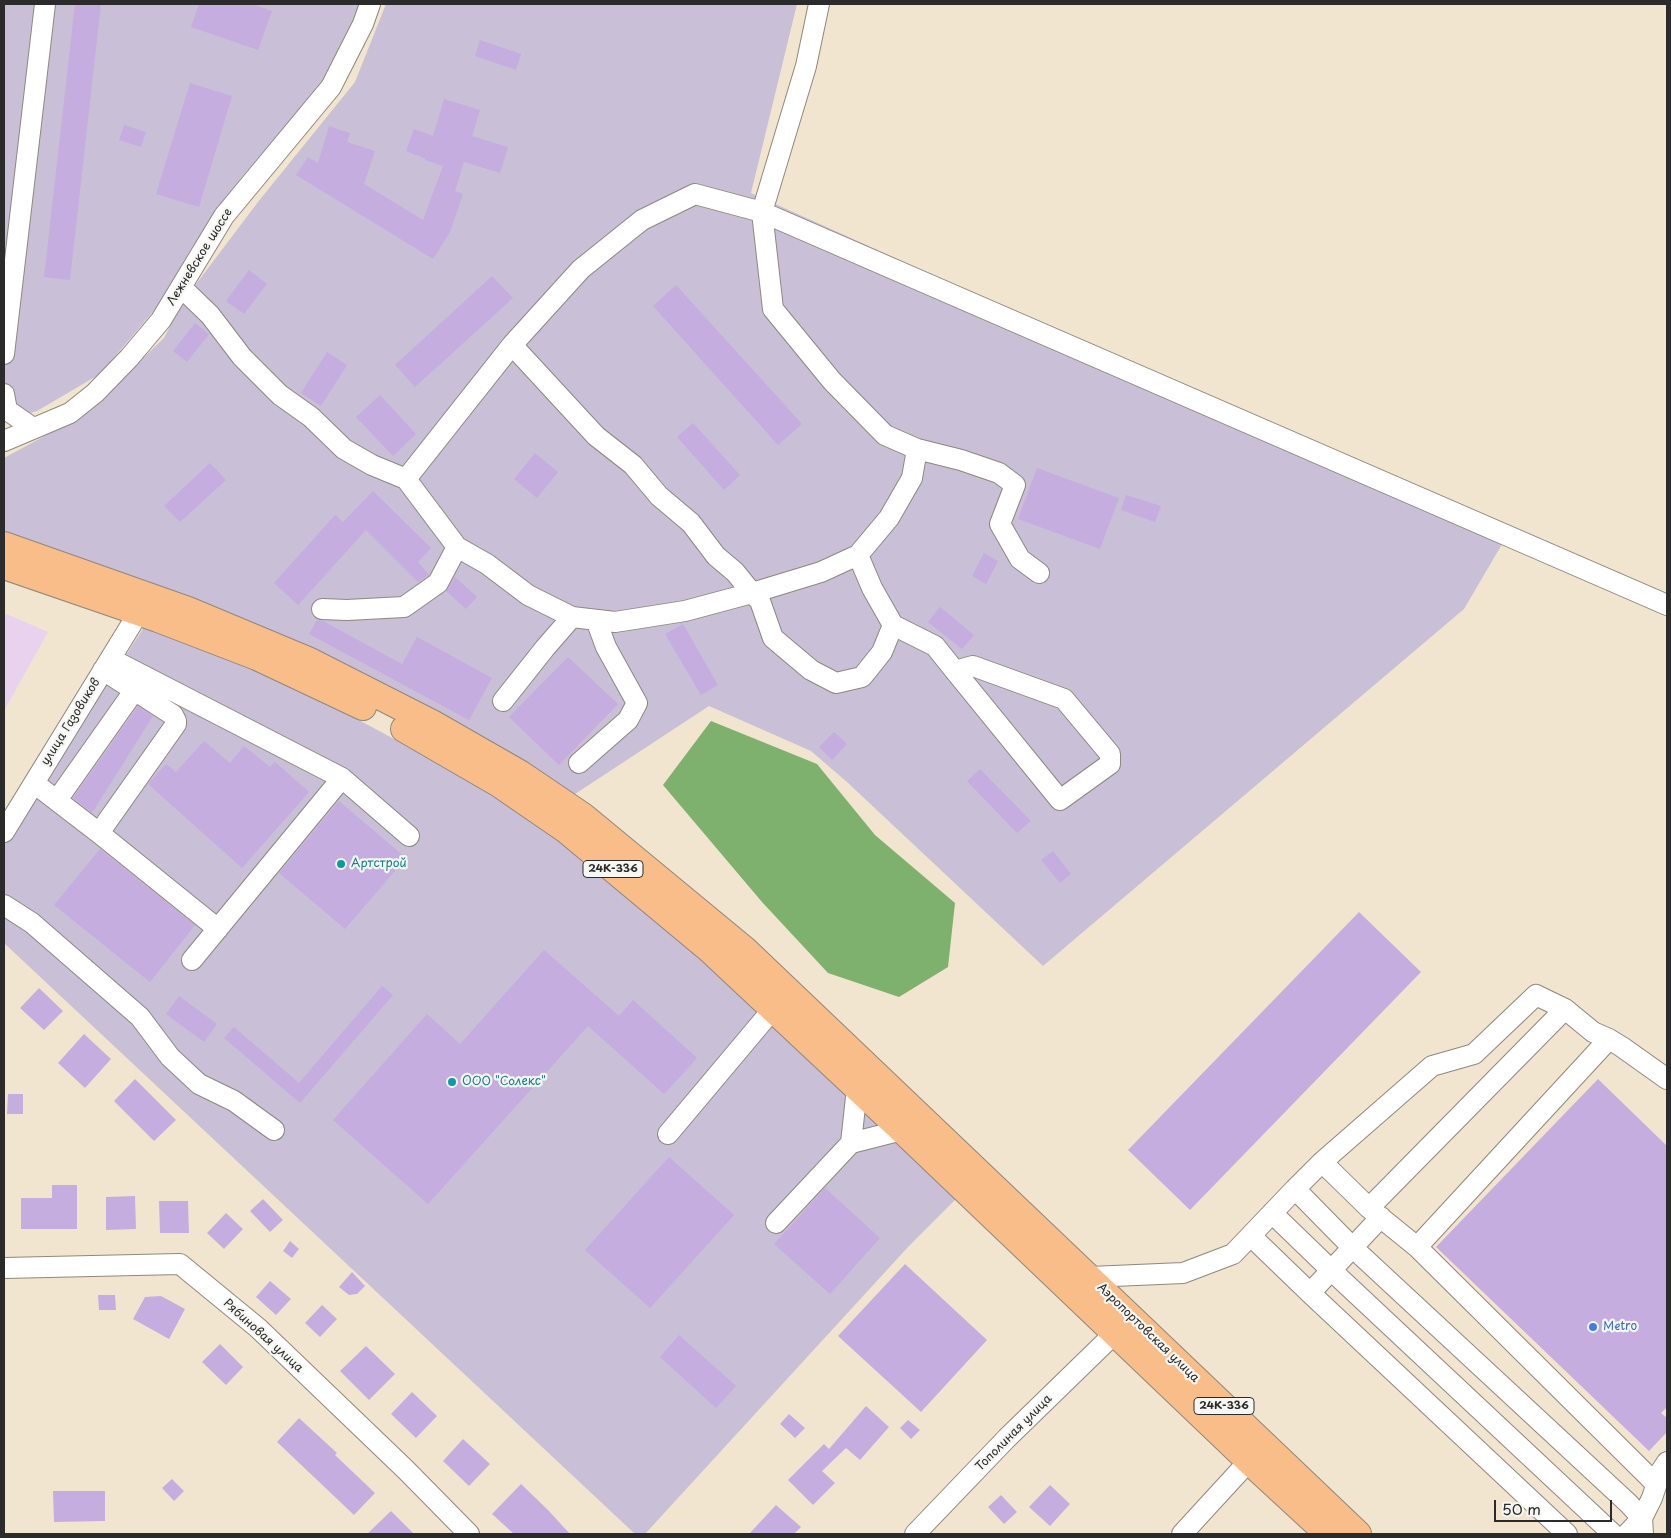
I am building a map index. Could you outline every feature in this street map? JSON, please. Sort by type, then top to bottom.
[{"type":"main road","name":"24К-336","points":[[4,545],[188,610],[310,660],[432,723],[521,774],[583,816],[744,949],[1090,1277]]},
{"type":"main road","name":"24К-336","points":[[4,566],[139,612],[257,657],[350,701],[418,737],[499,784],[566,830],[710,950],[1115,1333]]},
{"type":"main road","name":"Аэропортовская улица","points":[[1090,1277],[1358,1534]]},
{"type":"main road","name":"Аэропортовская улица","points":[[1115,1333],[1328,1534]]},
{"type":"street","points":[[4,354],[44,4]]},
{"type":"street","name":"Лежневское шоссе","points":[[4,440],[70,413],[95,393],[129,358],[161,320],[224,216],[331,87],[363,24],[370,4]]},
{"type":"street","points":[[819,4],[806,66],[762,212],[773,309],[832,381],[886,435],[917,449],[961,460],[998,473],[1015,485],[1000,524],[1020,559],[1039,573]]},
{"type":"street","points":[[406,479],[512,345],[581,269],[642,220],[695,194],[762,212],[1667,605]]},
{"type":"street","points":[[181,287],[210,315],[242,357],[280,395],[312,417],[344,448],[372,465],[406,479],[457,547],[487,564],[528,595],[572,617],[615,622],[685,611],[821,572],[858,555],[889,518],[912,478],[917,449]]},
{"type":"street","points":[[512,345],[596,436],[633,465],[660,496],[691,523],[716,556],[735,572],[760,601],[773,638],[810,670],[836,683],[862,677],[882,652],[893,625]]},
{"type":"street","points":[[4,394],[7,410],[33,428]]},
{"type":"street","points":[[322,609],[347,610],[404,607],[438,583],[457,547]]},
{"type":"street","points":[[858,555],[872,588],[893,625],[935,646],[955,671],[1060,800],[1110,764],[1110,754],[1064,699],[973,666],[955,671]]},
{"type":"street","name":"улица Газовиков","points":[[4,832],[139,612]]},
{"type":"street","points":[[503,701],[572,617]]},
{"type":"street","points":[[579,763],[628,720],[637,703],[606,647],[596,620]]},
{"type":"street","points":[[99,833],[176,724],[173,715],[134,691],[107,665]]},
{"type":"street","points":[[107,665],[342,778],[409,836]]},
{"type":"street","points":[[56,800],[134,691]]},
{"type":"street","points":[[192,960],[342,778]]},
{"type":"street","points":[[34,783],[218,929]]},
{"type":"street","points":[[4,905],[32,923],[140,1017],[170,1057],[199,1084],[234,1100],[274,1130]]},
{"type":"street","points":[[1090,1277],[1183,1273],[1233,1254],[1322,1162],[1432,1066],[1474,1054],[1536,995],[1565,1009],[1593,1032],[1609,1039],[1667,1079]]},
{"type":"street","points":[[668,1134],[773,1009]]},
{"type":"street","points":[[1310,1293],[1352,1247],[1375,1212],[1565,1009]]},
{"type":"street","points":[[1417,1247],[1609,1039]]},
{"type":"street","points":[[851,1143],[857,1088]]},
{"type":"street","points":[[776,1223],[851,1143],[902,1130]]},
{"type":"street","points":[[1322,1162],[1375,1212],[1417,1247],[1656,1484]]},
{"type":"street","points":[[1295,1189],[1352,1247],[1628,1503],[1642,1526]]},
{"type":"street","points":[[1272,1212],[1331,1270],[1612,1534]]},
{"type":"street","points":[[1253,1238],[1567,1534]]},
{"type":"street","name":"Рябиновая улица","points":[[4,1268],[180,1264],[258,1328],[406,1470],[469,1534]]},
{"type":"street","name":"Тополиная улица","points":[[915,1534],[1006,1438],[1115,1333]]},
{"type":"street","points":[[1182,1534],[1249,1461]]},
{"type":"street","points":[[1627,1534],[1642,1526],[1661,1471],[1667,1462]]},
{"type":"shaded area","points":[[4,4],[364,4],[361,16],[321,85],[241,178],[191,249],[157,307],[100,374],[37,411],[4,420]]},
{"type":"shaded area","points":[[386,4],[797,4],[751,193],[1508,534],[1464,609],[1043,966],[847,782],[811,751],[709,706],[572,796],[4,542],[4,458],[85,414],[164,338],[181,304],[258,202],[355,82]]},
{"type":"shaded area","points":[[4,613],[48,632],[4,711]]},
{"type":"shaded area","points":[[146,624],[208,649],[327,703],[450,769],[568,844],[729,978],[957,1198],[908,1247],[645,1534],[635,1534],[4,943],[4,845]]},
{"type":"green space","points":[[711,721],[817,764],[875,835],[955,903],[948,967],[899,997],[828,973],[762,902],[663,785]]},
{"type":"building","points":[[75,4],[101,4],[70,280],[44,277]]},
{"type":"building","points":[[199,4],[252,4],[272,11],[258,50],[191,27]]},
{"type":"building","points":[[480,40],[521,54],[516,70],[475,56]]},
{"type":"building","points":[[190,83],[232,96],[199,207],[156,194]]},
{"type":"building","points":[[444,99],[480,110],[472,136],[508,147],[500,173],[464,162],[455,191],[463,194],[450,232],[433,259],[296,175],[308,157],[318,163],[329,126],[350,133],[347,142],[375,151],[364,184],[423,220],[443,166],[406,151],[414,129],[433,136]]},
{"type":"building","points":[[124,125],[146,132],[141,147],[119,140]]},
{"type":"building","points":[[249,270],[267,284],[244,314],[226,301]]},
{"type":"building","points":[[492,276],[513,298],[415,387],[395,365]]},
{"type":"building","points":[[676,285],[802,424],[778,445],[653,306]]},
{"type":"building","points":[[195,323],[209,334],[187,362],[173,351]]},
{"type":"building","points":[[327,352],[347,365],[321,406],[301,393]]},
{"type":"building","points":[[380,395],[416,434],[393,456],[356,417]]},
{"type":"building","points":[[693,423],[740,475],[724,490],[677,437]]},
{"type":"building","points":[[535,453],[558,472],[537,498],[514,479]]},
{"type":"building","points":[[210,463],[226,480],[180,522],[164,506]]},
{"type":"building","points":[[1037,468],[1119,498],[1100,549],[1018,519]]},
{"type":"building","points":[[373,491],[431,548],[418,562],[429,575],[418,582],[366,530],[298,605],[274,583],[335,515],[343,522]]},
{"type":"building","points":[[1126,495],[1161,506],[1155,522],[1121,510]]},
{"type":"building","points":[[984,553],[998,561],[986,584],[972,576]]},
{"type":"building","points":[[455,577],[477,597],[466,609],[446,591]]},
{"type":"building","points":[[940,607],[974,635],[962,649],[928,622]]},
{"type":"building","points":[[317,620],[323,621],[402,664],[417,637],[492,678],[469,720],[309,634]]},
{"type":"building","points":[[683,624],[718,685],[701,695],[665,634]]},
{"type":"building","points":[[568,657],[618,704],[559,765],[509,717]]},
{"type":"building","points":[[138,706],[153,716],[92,813],[73,798]]},
{"type":"building","points":[[834,732],[847,744],[832,760],[819,747]]},
{"type":"building","points":[[204,741],[230,763],[244,746],[270,767],[275,762],[309,792],[242,868],[148,784],[166,764],[176,772]]},
{"type":"building","points":[[980,769],[1031,821],[1017,833],[967,781]]},
{"type":"building","name":"Артстрой","points":[[339,801],[406,858],[345,929],[279,873]]},
{"type":"building","points":[[100,849],[195,925],[150,982],[54,905]]},
{"type":"building","points":[[1053,851],[1071,874],[1060,883],[1041,860]]},
{"type":"building","points":[[1359,912],[1421,972],[1190,1210],[1128,1150]]},
{"type":"building","name":"ООО \"Солекс\"","points":[[544,950],[619,1016],[633,1000],[697,1058],[664,1094],[588,1026],[428,1204],[333,1120],[427,1014],[460,1044]]},
{"type":"building","points":[[382,986],[393,995],[300,1103],[224,1038],[234,1027],[299,1083]]},
{"type":"building","points":[[39,988],[63,1011],[44,1030],[20,1008]]},
{"type":"building","points":[[179,996],[217,1024],[204,1042],[166,1014]]},
{"type":"building","points":[[84,1034],[111,1059],[85,1088],[58,1063]]},
{"type":"building","points":[[135,1079],[176,1120],[154,1141],[114,1101]]},
{"type":"building","name":"Metro","points":[[1598,1079],[1667,1146],[1667,1407],[1661,1413],[1667,1418],[1667,1432],[1649,1451],[1436,1247]]},
{"type":"building","points":[[8,1094],[23,1094],[23,1114],[7,1114]]},
{"type":"building","points":[[669,1157],[734,1215],[650,1308],[585,1250]]},
{"type":"building","points":[[52,1185],[77,1185],[77,1229],[21,1229],[21,1198],[52,1198]]},
{"type":"building","points":[[825,1188],[880,1238],[830,1294],[774,1244]]},
{"type":"building","points":[[135,1196],[136,1229],[106,1230],[106,1197]]},
{"type":"building","points":[[263,1199],[283,1220],[270,1232],[250,1211]]},
{"type":"building","points":[[159,1201],[188,1201],[189,1233],[160,1233]]},
{"type":"building","points":[[226,1213],[243,1229],[224,1249],[207,1233]]},
{"type":"building","points":[[290,1241],[299,1249],[292,1258],[283,1251]]},
{"type":"building","points":[[905,1264],[987,1340],[921,1412],[838,1336]]},
{"type":"building","points":[[352,1272],[365,1286],[357,1294],[349,1295],[339,1287]]},
{"type":"building","points":[[270,1281],[291,1299],[276,1315],[256,1297]]},
{"type":"building","points":[[98,1295],[115,1295],[116,1310],[99,1310]]},
{"type":"building","points":[[161,1296],[185,1309],[169,1339],[133,1319],[145,1297]]},
{"type":"building","points":[[322,1305],[337,1319],[320,1337],[305,1323]]},
{"type":"building","points":[[679,1335],[736,1386],[716,1408],[660,1357]]},
{"type":"building","points":[[220,1344],[243,1367],[226,1385],[202,1362]]},
{"type":"building","points":[[366,1346],[395,1374],[369,1400],[340,1371]]},
{"type":"building","points":[[412,1392],[437,1416],[416,1438],[391,1414]]},
{"type":"building","points":[[866,1406],[889,1427],[860,1460],[846,1448],[822,1471],[835,1483],[813,1505],[788,1480],[824,1444],[829,1449]]},
{"type":"building","points":[[789,1414],[805,1428],[795,1438],[780,1424]]},
{"type":"building","points":[[299,1418],[337,1453],[335,1455],[375,1493],[354,1515],[277,1442]]},
{"type":"building","points":[[908,1420],[920,1430],[911,1439],[900,1428]]},
{"type":"building","points":[[463,1439],[490,1464],[469,1486],[443,1461]]},
{"type":"building","points":[[172,1479],[184,1491],[174,1501],[162,1488]]},
{"type":"building","points":[[521,1484],[570,1534],[514,1534],[492,1514]]},
{"type":"building","points":[[1050,1485],[1070,1504],[1050,1526],[1029,1507]]},
{"type":"building","points":[[53,1491],[105,1491],[105,1521],[54,1522]]},
{"type":"building","points":[[1001,1495],[1017,1512],[1004,1524],[988,1507]]},
{"type":"building","points":[[776,1505],[801,1527],[794,1534],[749,1534]]},
{"type":"building","points":[[391,1511],[414,1534],[367,1534]]},
{"type":"place","name":"Артстрой","points":[[341,864]]},
{"type":"place","name":"ООО \"Солекс\"","points":[[452,1082]]},
{"type":"place","name":"Metro","points":[[1593,1327]]}]
